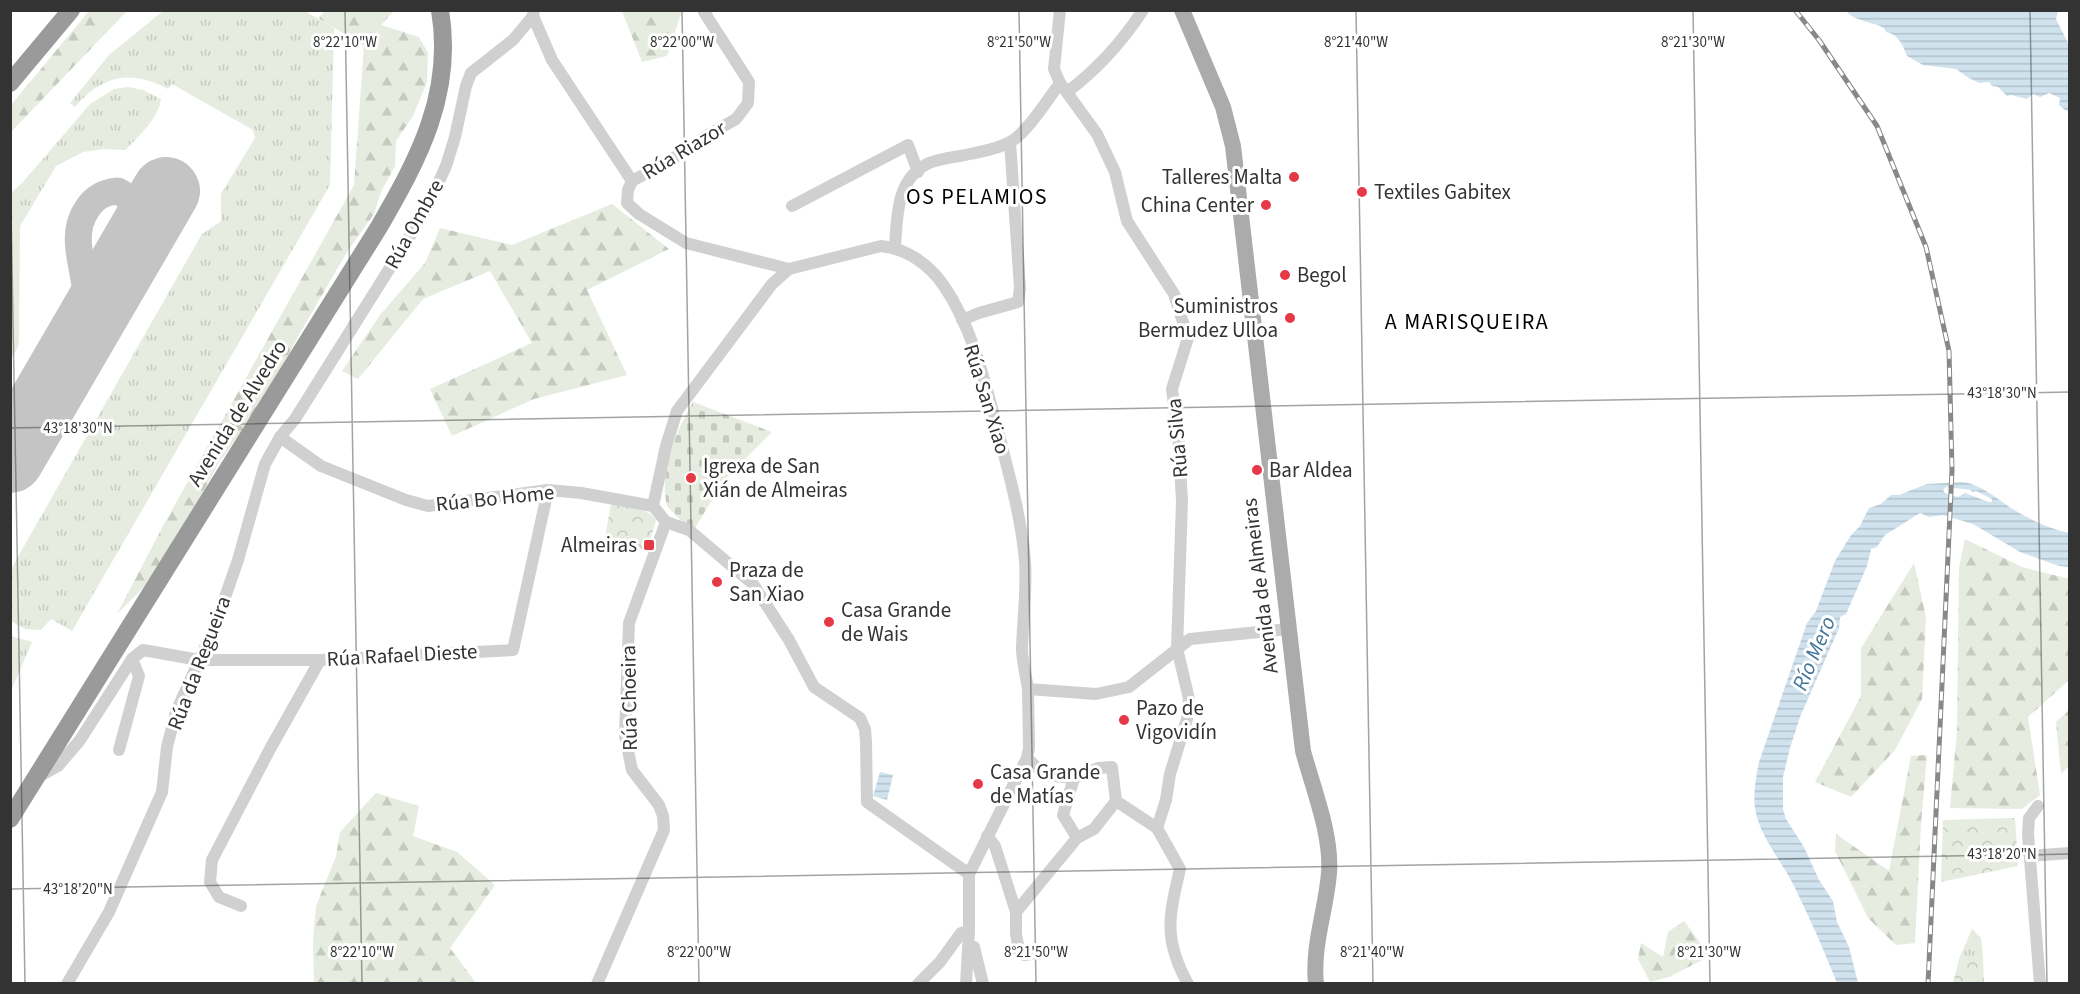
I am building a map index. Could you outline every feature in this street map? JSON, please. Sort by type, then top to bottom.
[{"type":"highway","points":[[10,83],[71,10]]},
{"type":"highway","name":"Avenida de Alvedro","points":[[10,819],[37,777],[73,736],[400,190],[434,117],[442,81],[444,55],[440,10]]},
{"type":"main road","name":"Avenida de Almeiras","points":[[1182,10],[1223,107],[1233,146],[1303,751],[1329,844],[1329,873],[1316,946],[1316,984]]},
{"type":"street","name":"Rúa Riazor","points":[[707,10],[704,12],[712,26],[749,81],[748,103],[736,119],[671,160],[632,181],[628,190],[627,203],[639,214],[686,243],[789,268]]},
{"type":"street","points":[[1060,10],[1054,69],[1064,88]]},
{"type":"street","points":[[969,874],[867,802],[865,729],[860,718],[814,687],[789,640],[753,584],[689,530],[666,522],[653,506],[666,446],[677,411],[772,284],[789,268],[881,246],[895,248],[898,206],[905,186],[918,172],[929,164],[988,150],[1010,142],[1021,134],[1064,88],[1095,70],[1114,50],[1143,10]]},
{"type":"street","points":[[533,13],[552,60],[632,181]]},
{"type":"street","name":"Rúa Ombre","points":[[280,437],[295,419],[425,212],[446,166],[471,73],[513,40],[533,13]]},
{"type":"street","name":"Rúa Silva","points":[[1064,88],[1096,134],[1115,172],[1126,221],[1174,294],[1188,338],[1172,389],[1178,434],[1182,501],[1177,648],[1188,699],[1187,718],[1157,828]]},
{"type":"street","points":[[962,320],[1018,302],[1019,279],[1010,142]]},
{"type":"street","points":[[792,206],[908,145],[918,172]]},
{"type":"street","name":"Rúa San Xiao","points":[[895,248],[918,258],[944,285],[962,320],[981,366],[1018,508],[1025,562],[1025,616],[1022,650],[1028,689],[1027,758]]},
{"type":"street","name":"Rúa Bo Home","points":[[280,437],[321,466],[406,500],[428,506],[548,490],[581,493],[653,506]]},
{"type":"street","name":"Rúa da Regueira","points":[[68,984],[109,912],[162,792],[167,747],[176,712],[216,622],[238,560],[265,464],[280,437]]},
{"type":"street","name":"Rúa Rafael Dieste","points":[[132,659],[143,650],[199,660],[320,660],[513,650],[548,490]]},
{"type":"street","name":"Rúa Choeira","points":[[597,984],[664,830],[659,805],[632,770],[625,736],[629,623],[666,522]]},
{"type":"street","points":[[1028,689],[1096,693],[1129,687],[1191,639],[1288,629]]},
{"type":"street","points":[[73,736],[132,659]]},
{"type":"street","points":[[118,750],[139,676],[132,659]]},
{"type":"street","points":[[240,906],[219,897],[210,882],[212,860],[320,660]]},
{"type":"street","points":[[966,984],[969,874],[1027,758],[1046,775],[1074,778],[1098,768],[1112,767],[1116,801],[1094,829],[1077,838],[1016,912]]},
{"type":"street","points":[[1074,778],[1063,815],[1077,838]]},
{"type":"street","points":[[1116,801],[1157,828],[1180,869],[1169,928],[1177,964],[1188,984]]},
{"type":"street","points":[[2038,806],[2029,818],[2040,984]]},
{"type":"street","points":[[987,836],[995,846],[1016,912],[1019,950],[1024,955],[1031,954]]},
{"type":"street","points":[[2030,856],[2070,853]]},
{"type":"street","points":[[918,984],[940,962],[961,933],[969,932]]},
{"type":"street","points":[[969,932],[983,984]]},
{"type":"green space","points":[[89,11],[127,11],[11,132],[11,105]]},
{"type":"green space","points":[[163,11],[305,11],[334,28],[330,185],[72,631],[51,619],[41,630],[25,629],[11,621],[11,569],[202,234],[221,221],[221,194],[255,138],[253,130],[172,84],[168,89],[142,79],[118,78],[96,88],[75,107],[70,103],[109,55]]},
{"type":"green space","points":[[325,11],[394,11],[381,25],[419,37],[428,53],[427,82],[413,116],[396,141],[395,166],[381,192],[374,214],[347,252],[265,399],[218,464],[183,530],[143,588],[117,614],[163,526],[354,185],[364,46],[318,18]]},
{"type":"green space","points":[[622,11],[682,11],[667,56],[642,62]]},
{"type":"green space","points":[[128,87],[143,90],[161,99],[156,113],[147,126],[126,150],[104,149],[83,152],[56,166],[20,226],[19,339],[18,347],[11,359],[11,193],[90,104],[114,89]]},
{"type":"green space","points":[[612,204],[669,249],[587,290],[627,375],[534,399],[452,436],[430,389],[532,343],[490,271],[423,299],[358,379],[342,371],[380,315],[425,263],[440,228],[512,245]]},
{"type":"green space","points":[[693,402],[772,432],[723,481],[694,530],[686,526],[667,506],[665,492],[667,465],[675,439]]},
{"type":"green space","points":[[611,504],[641,509],[656,520],[647,551],[626,542],[605,537]]},
{"type":"green space","points":[[1965,539],[2022,567],[2069,579],[2069,680],[2028,717],[2040,795],[2022,809],[1950,808],[1957,731],[1959,568]]},
{"type":"green space","points":[[1914,563],[1926,617],[1922,699],[1895,750],[1851,797],[1815,782],[1861,696],[1861,648]]},
{"type":"green space","points":[[11,636],[32,642],[11,691]]},
{"type":"green space","points":[[2069,710],[2069,766],[2061,774],[2056,722]]},
{"type":"green space","points":[[1927,755],[1915,943],[1896,945],[1868,918],[1835,851],[1836,834],[1889,871],[1911,756]]},
{"type":"green space","points":[[376,793],[419,806],[413,836],[457,852],[495,885],[450,948],[476,983],[314,983],[313,941],[316,906],[336,856],[340,832]]},
{"type":"green space","points":[[2015,818],[2018,866],[1941,882],[1943,820]]},
{"type":"green space","points":[[1684,921],[1710,956],[1669,977],[1650,982],[1638,959],[1641,943],[1663,957],[1668,932]]},
{"type":"green space","points":[[1972,929],[1981,938],[1983,957],[1959,959]]},
{"type":"green space","points":[[1983,957],[1984,983],[1953,983],[1959,959]]},
{"type":"water","points":[[1846,11],[2058,11],[2056,19],[2069,45],[2069,110],[2066,111],[2059,105],[2060,98],[2049,93],[2040,97],[2033,94],[2027,99],[2007,96],[1989,82],[1979,83],[1956,69],[1923,65],[1907,56],[1900,41],[1894,35]]},
{"type":"water","name":"Río Mero","points":[[1969,483],[1983,489],[2029,518],[2069,533],[2069,567],[2059,566],[2020,552],[1973,524],[1943,515],[1929,517],[1920,513],[1885,535],[1877,547],[1871,549],[1867,566],[1846,614],[1840,617],[1839,628],[1800,717],[1783,777],[1783,809],[1786,819],[1833,901],[1837,922],[1849,947],[1858,983],[1837,983],[1794,886],[1757,818],[1754,802],[1757,773],[1807,623],[1816,611],[1835,561],[1851,535],[1860,526],[1869,508],[1881,504],[1891,495],[1899,495],[1927,484]],"holes":[[[1946,487],[1971,490],[1992,499],[1992,502],[1965,493],[1958,497],[1945,493],[1943,490]]]},
{"type":"water","points":[[880,772],[893,775],[887,800],[873,796]]},
{"type":"taxiway","points":[[77,343],[86,313],[85,283],[78,240],[79,229],[87,209],[100,196],[118,191],[146,208],[152,215]]},
{"type":"runway","points":[[10,459],[166,191]]},
{"type":"railway","points":[[1795,10],[1819,40],[1877,126],[1926,247],[1949,351],[1952,470],[1928,984]]},
{"type":"place","name":"Talleres Malta","points":[[1294,177]]},
{"type":"place","name":"Textiles Gabitex","points":[[1362,192]]},
{"type":"place","name":"China Center","points":[[1266,205]]},
{"type":"place","name":"Begol","points":[[1285,275]]},
{"type":"place","name":"Suministros Bermudez Ulloa","points":[[1290,318]]},
{"type":"place","name":"Bar Aldea","points":[[1257,470]]},
{"type":"place","name":"Igrexa de San Xián de Almeiras","points":[[691,478]]},
{"type":"place","name":"Almeiras","points":[[649,545]]},
{"type":"place","name":"Praza de San Xiao","points":[[717,582]]},
{"type":"place","name":"Casa Grande de Wais","points":[[829,622]]},
{"type":"place","name":"Pazo de Vigovidín","points":[[1124,720]]},
{"type":"place","name":"Casa Grande de Matías","points":[[978,784]]},
{"type":"district","name":"OS PELAMIOS","points":[[977,196]]},
{"type":"district","name":"A MARISQUEIRA","points":[[1467,321]]}]
